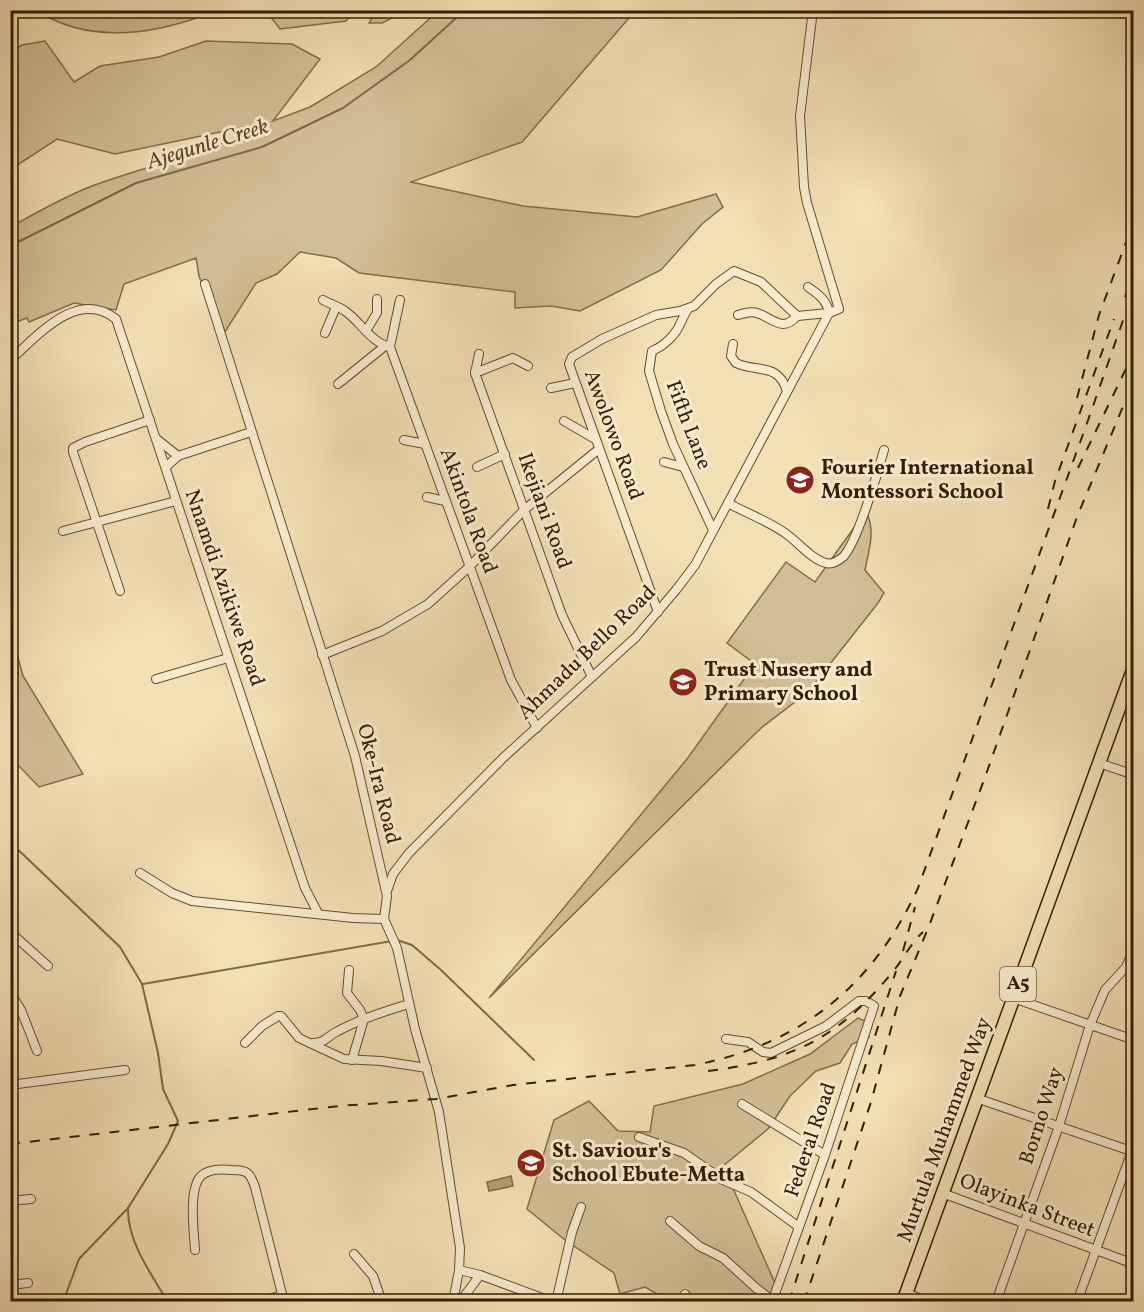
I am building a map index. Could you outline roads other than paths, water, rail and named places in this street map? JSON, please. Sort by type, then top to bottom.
[{"type":"main road","name":"Murtula Muhammed Way","points":[[905,1297],[1134,667]]},
{"type":"street","points":[[738,315],[757,313],[782,324],[791,322],[797,316],[829,313],[839,309],[804,187],[800,116],[813,10]]},
{"type":"street","points":[[688,309],[734,271],[761,282],[797,316]]},
{"type":"street","name":"Oke-Ira Road","points":[[205,284],[250,432],[355,756],[387,896],[384,919]]},
{"type":"street","points":[[807,287],[824,300],[829,313]]},
{"type":"street","points":[[366,331],[377,313],[377,299]]},
{"type":"street","points":[[322,300],[345,311],[366,331],[388,346]]},
{"type":"street","points":[[338,384],[388,346],[400,300]]},
{"type":"street","points":[[325,333],[336,307]]},
{"type":"street","name":"Nnamdi Azikiwe Road","points":[[10,360],[59,318],[71,312],[100,309],[116,320],[305,888],[318,913]]},
{"type":"street","name":"Awolowo Road","points":[[658,612],[569,364],[572,357],[633,324],[656,315],[688,309]]},
{"type":"street","name":"Fifth Lane","points":[[688,309],[682,316],[680,325],[664,346],[652,351],[649,371],[669,433],[713,530]]},
{"type":"street","name":"Ahmadu Bello Road","points":[[387,896],[391,877],[409,853],[503,758],[636,636],[696,565],[829,313]]},
{"type":"street","points":[[733,344],[730,356],[736,363],[774,372],[785,383],[787,391]]},
{"type":"street","name":"Akintola Road","points":[[388,346],[511,680],[537,728]]},
{"type":"street","points":[[475,372],[479,354]]},
{"type":"street","points":[[475,372],[513,358],[528,366]]},
{"type":"street","name":"Ikejiani Road","points":[[475,372],[562,615],[592,677]]},
{"type":"street","points":[[551,388],[575,383]]},
{"type":"street","points":[[120,591],[73,452],[74,446],[150,420]]},
{"type":"street","points":[[564,421],[595,439]]},
{"type":"street","points":[[166,467],[178,456],[250,432]]},
{"type":"street","points":[[157,440],[178,456]]},
{"type":"street","points":[[404,440],[425,444]]},
{"type":"street","points":[[322,655],[382,632],[428,604],[469,567],[524,510],[599,449]]},
{"type":"street","points":[[728,503],[783,532],[826,563],[834,563],[843,557],[850,547],[875,482],[884,450]]},
{"type":"street","points":[[477,467],[505,454]]},
{"type":"street","points":[[664,462],[683,466]]},
{"type":"street","points":[[427,496],[445,501]]},
{"type":"street","points":[[63,531],[176,501]]},
{"type":"street","points":[[156,680],[228,658]]},
{"type":"street","points":[[1099,763],[1134,775]]},
{"type":"street","points":[[140,873],[172,893],[192,901],[352,918],[384,919],[397,948],[409,1004],[440,1112],[451,1195],[459,1230],[459,1270],[453,1302]]},
{"type":"street","points":[[10,932],[48,966]]},
{"type":"street","name":"Borno Way","points":[[996,1302],[1059,1126],[1090,1025],[1105,990],[1132,961],[1134,949]]},
{"type":"street","points":[[350,970],[347,993],[364,1019],[352,1060]]},
{"type":"street","points":[[10,992],[21,1010],[37,1051]]},
{"type":"street","points":[[1013,998],[1134,1040]]},
{"type":"street","name":"Federal Road","points":[[726,1039],[748,1042],[763,1052],[771,1053],[826,1026],[859,1001],[866,1001],[874,1006],[825,1155],[772,1301]]},
{"type":"street","points":[[312,1043],[323,1042],[336,1032],[378,1013],[409,1004]]},
{"type":"street","points":[[245,1043],[262,1026],[281,1016],[299,1038],[333,1055],[352,1060],[381,1061],[428,1068]]},
{"type":"street","points":[[10,1085],[125,1070]]},
{"type":"street","points":[[976,1098],[1133,1150],[1077,1302]]},
{"type":"street","points":[[742,1104],[825,1155]]},
{"type":"street","points":[[639,1137],[684,1154],[723,1180],[752,1192],[800,1227]]},
{"type":"street","points":[[195,1250],[194,1200],[195,1186],[200,1177],[207,1172],[219,1170],[245,1171],[250,1174],[283,1298],[260,1302]]},
{"type":"street","name":"Olayinka Street","points":[[942,1193],[1134,1264]]},
{"type":"street","points":[[10,1201],[31,1199]]},
{"type":"street","points":[[459,1270],[480,1275],[554,1302],[572,1232],[581,1207]]},
{"type":"street","points":[[670,1221],[699,1246],[723,1258],[772,1301]]},
{"type":"street","points":[[354,1254],[373,1276],[382,1302]]},
{"type":"street","points":[[460,1302],[480,1275]]},
{"type":"street","points":[[10,1285],[28,1283]]},
{"type":"street","points":[[905,1297],[929,1302]]},
{"type":"waterway","name":"Ajegunle Creek","points":[[10,246],[136,183],[262,147],[343,108],[410,60],[456,18],[459,10]]},
{"type":"waterway","points":[[10,842],[120,947],[142,984],[158,1053],[163,1089],[178,1121],[168,1144],[128,1208],[79,1259],[63,1302]]},
{"type":"waterway","points":[[397,940],[412,945],[441,970],[534,1060]]},
{"type":"waterway","points":[[143,984],[392,941]]},
{"type":"waterway","points":[[128,1208],[131,1233],[136,1245],[168,1302]]},
{"type":"railway","points":[[1077,398],[1099,315],[1134,221]]},
{"type":"railway","points":[[1125,297],[1134,273]]},
{"type":"railway","points":[[10,1144],[339,1106],[436,1099],[513,1085],[695,1065],[733,1055],[768,1042],[800,1026],[829,1005],[856,982],[879,954],[900,923],[918,888],[1134,289]]},
{"type":"railway","points":[[1048,509],[1055,481],[1114,319]]},
{"type":"railway","points":[[1078,468],[1134,352]]},
{"type":"railway","points":[[804,1302],[871,1102],[900,996],[984,780],[1077,517],[1134,380]]},
{"type":"railway","points":[[903,951],[915,907]]},
{"type":"railway","points":[[708,1071],[766,1060],[791,1052],[834,1029],[874,993],[923,932]]},
{"type":"railway","points":[[789,1302],[896,971]]},
{"type":"place","name":"Fourier International Montessori School","points":[[800,480]]},
{"type":"place","name":"Trust Nusery and Primary School","points":[[683,682]]},
{"type":"place","name":"St. Saviour's School Ebute-Metta","points":[[531,1163]]}]
